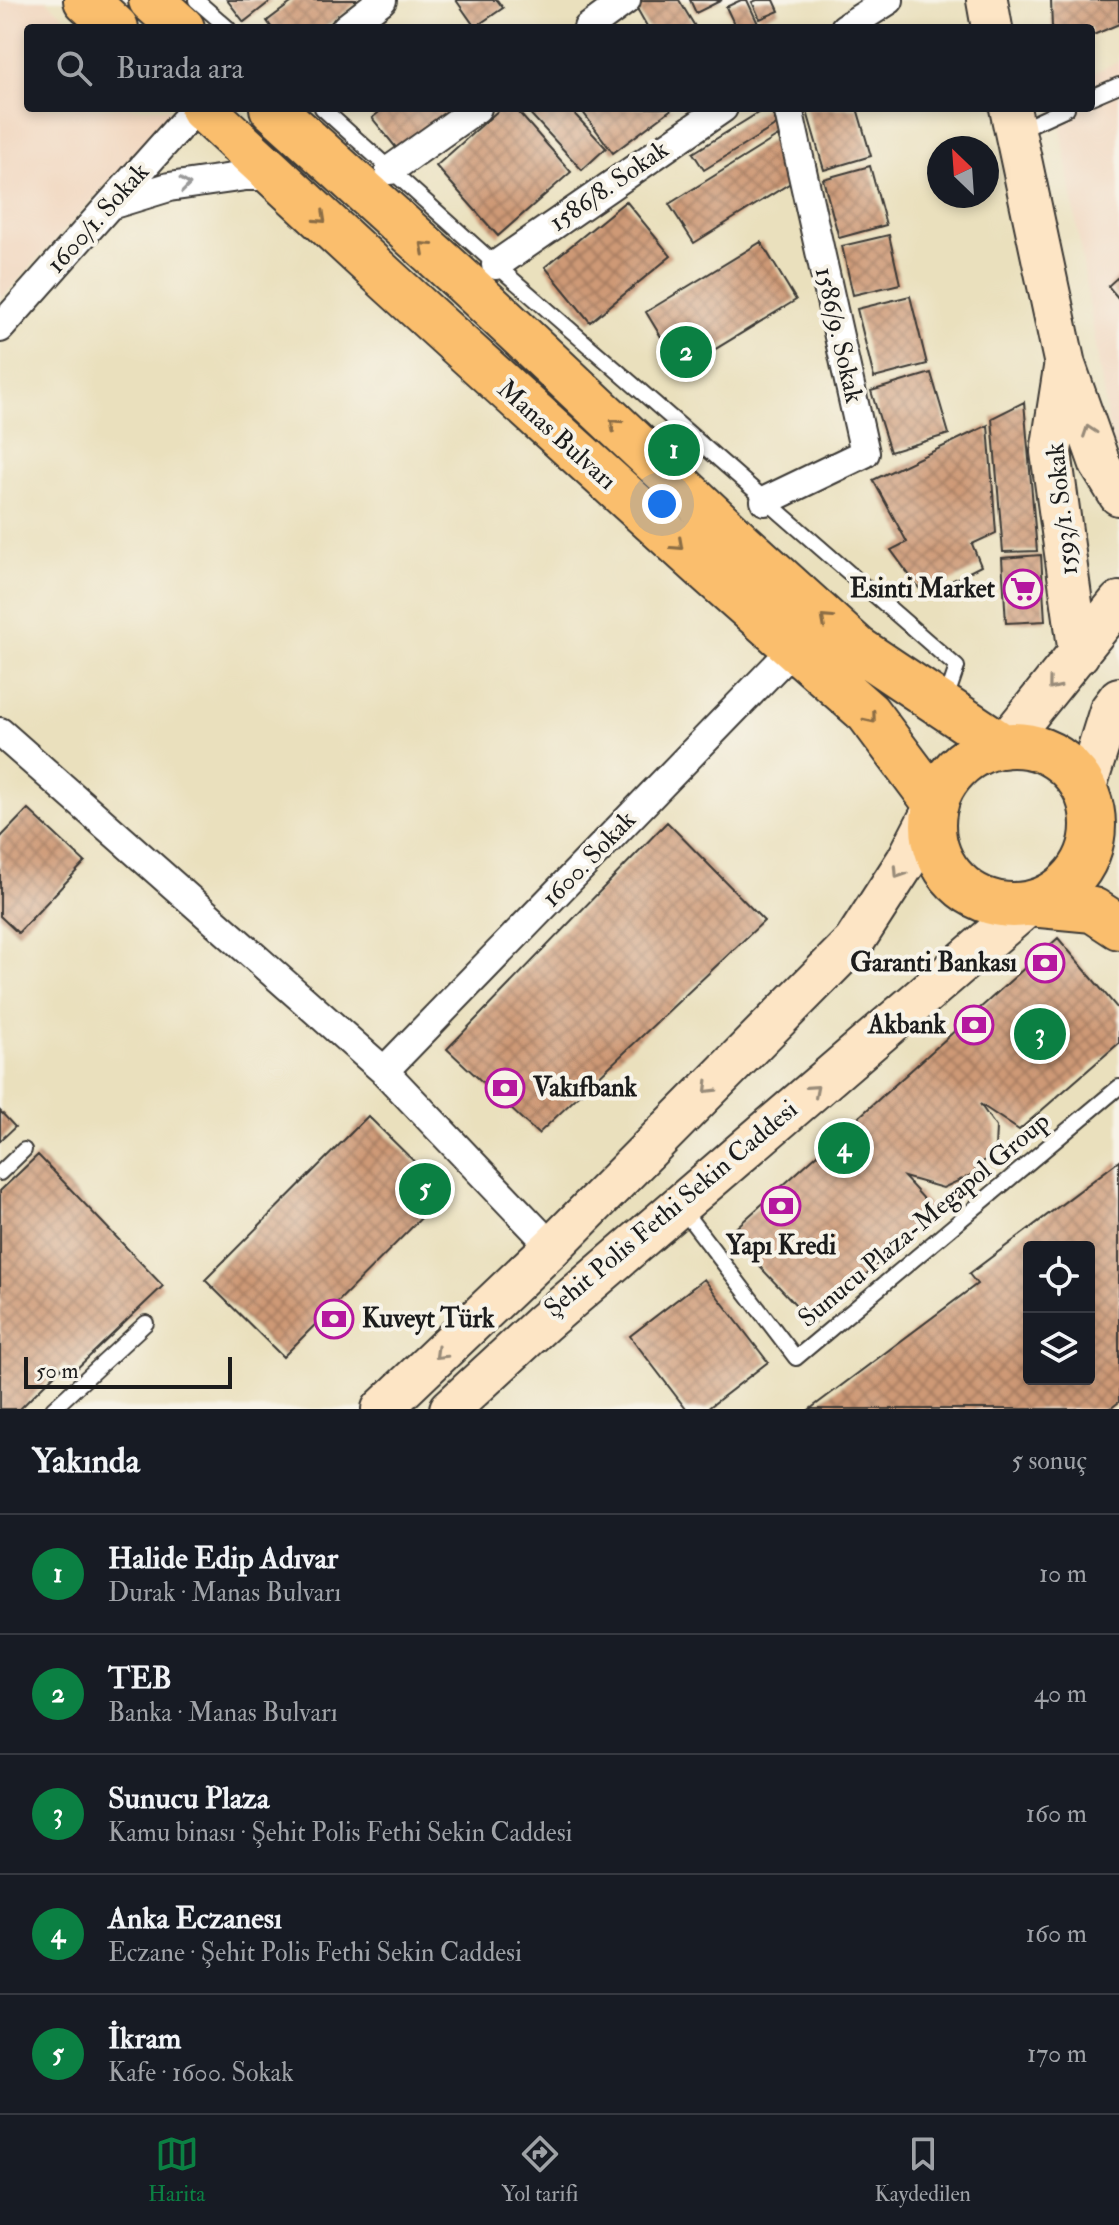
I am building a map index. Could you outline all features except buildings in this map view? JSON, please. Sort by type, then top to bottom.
[{"type":"main road","points":[[86,0],[112,24]]},
{"type":"main road","points":[[151,0],[178,24]]},
{"type":"main road","name":"Manas Bulvarı","points":[[206,112],[562,439],[868,713],[936,804]]},
{"type":"main road","name":"Manas Bulvarı","points":[[276,112],[858,649],[1003,746]]},
{"type":"main road","name":"1593/1. Sokak","points":[[1012,120],[1065,365],[1100,464],[1119,495]]},
{"type":"main road","name":"1593/1. Sokak","points":[[1065,365],[1051,452],[1079,654]]},
{"type":"main road","points":[[1003,746],[1119,602]]},
{"type":"main road","points":[[1030,904],[1055,894],[1073,879],[1086,859],[1093,836],[1093,818],[1085,790],[1110,710],[1119,698]]},
{"type":"main road","points":[[1119,824],[1085,790],[1071,769],[1051,754],[1029,747],[1003,746],[984,751],[960,765],[945,784],[936,804],[933,833],[937,852],[948,873],[966,891],[987,901],[1011,906],[1030,904],[1093,910],[1119,927]]},
{"type":"main road","name":"Şehit Polis Fethi Sekin Caddesi","points":[[936,804],[907,860],[854,942],[517,1281],[543,1323],[1030,904]]},
{"type":"main road","points":[[382,1409],[517,1281]]},
{"type":"main road","points":[[450,1409],[543,1323]]},
{"type":"street","points":[[351,24],[382,0]]},
{"type":"street","points":[[593,24],[626,0]]},
{"type":"street","points":[[851,24],[889,0]]},
{"type":"street","name":"1600/1. Sokak","points":[[0,328],[192,112]]},
{"type":"street","points":[[390,170],[471,112]]},
{"type":"street","name":"1586/8. Sokak","points":[[496,265],[717,112]]},
{"type":"street","name":"1586/9. Sokak","points":[[765,501],[865,453],[789,112]]},
{"type":"street","points":[[110,205],[169,187],[246,176],[275,176]]},
{"type":"street","name":"1600. Sokak","points":[[384,1071],[794,648]]},
{"type":"street","points":[[0,732],[384,1071],[552,1247]]},
{"type":"lane","points":[[196,0],[223,24]]},
{"type":"lane","points":[[1095,95],[1119,85]]},
{"type":"lane","points":[[326,112],[496,265],[957,667],[944,707]]},
{"type":"lane","points":[[1012,120],[1049,112]]},
{"type":"lane","name":"Sunucu Plaza-Megapol Group","points":[[679,1206],[796,1358],[1119,1087]]},
{"type":"lane","points":[[0,1173],[24,1150]]},
{"type":"lane","points":[[53,1409],[146,1323]]},
{"type":"shaded area","points":[[0,0],[46,0],[73,24],[24,24],[24,112],[172,113],[0,300]]},
{"type":"shaded area","points":[[1119,61],[1119,453],[1112,447],[1059,112],[1095,112],[1095,72]]},
{"type":"place","name":"TEB","points":[[686,352]]},
{"type":"place","name":"Halide Edip Adıvar","points":[[674,450]]},
{"type":"place","name":"Esinti Market","points":[[1023,589]]},
{"type":"place","name":"Garanti Bankası","points":[[1045,963]]},
{"type":"place","name":"Akbank","points":[[974,1025]]},
{"type":"place","name":"Sunucu Plaza","points":[[1040,1034]]},
{"type":"place","name":"Vakıfbank","points":[[505,1088]]},
{"type":"place","name":"Anka Eczanesı","points":[[844,1148]]},
{"type":"place","name":"İkram","points":[[425,1189]]},
{"type":"place","name":"Yapı Kredi","points":[[781,1206]]},
{"type":"place","name":"Kuveyt Türk","points":[[334,1319]]}]
